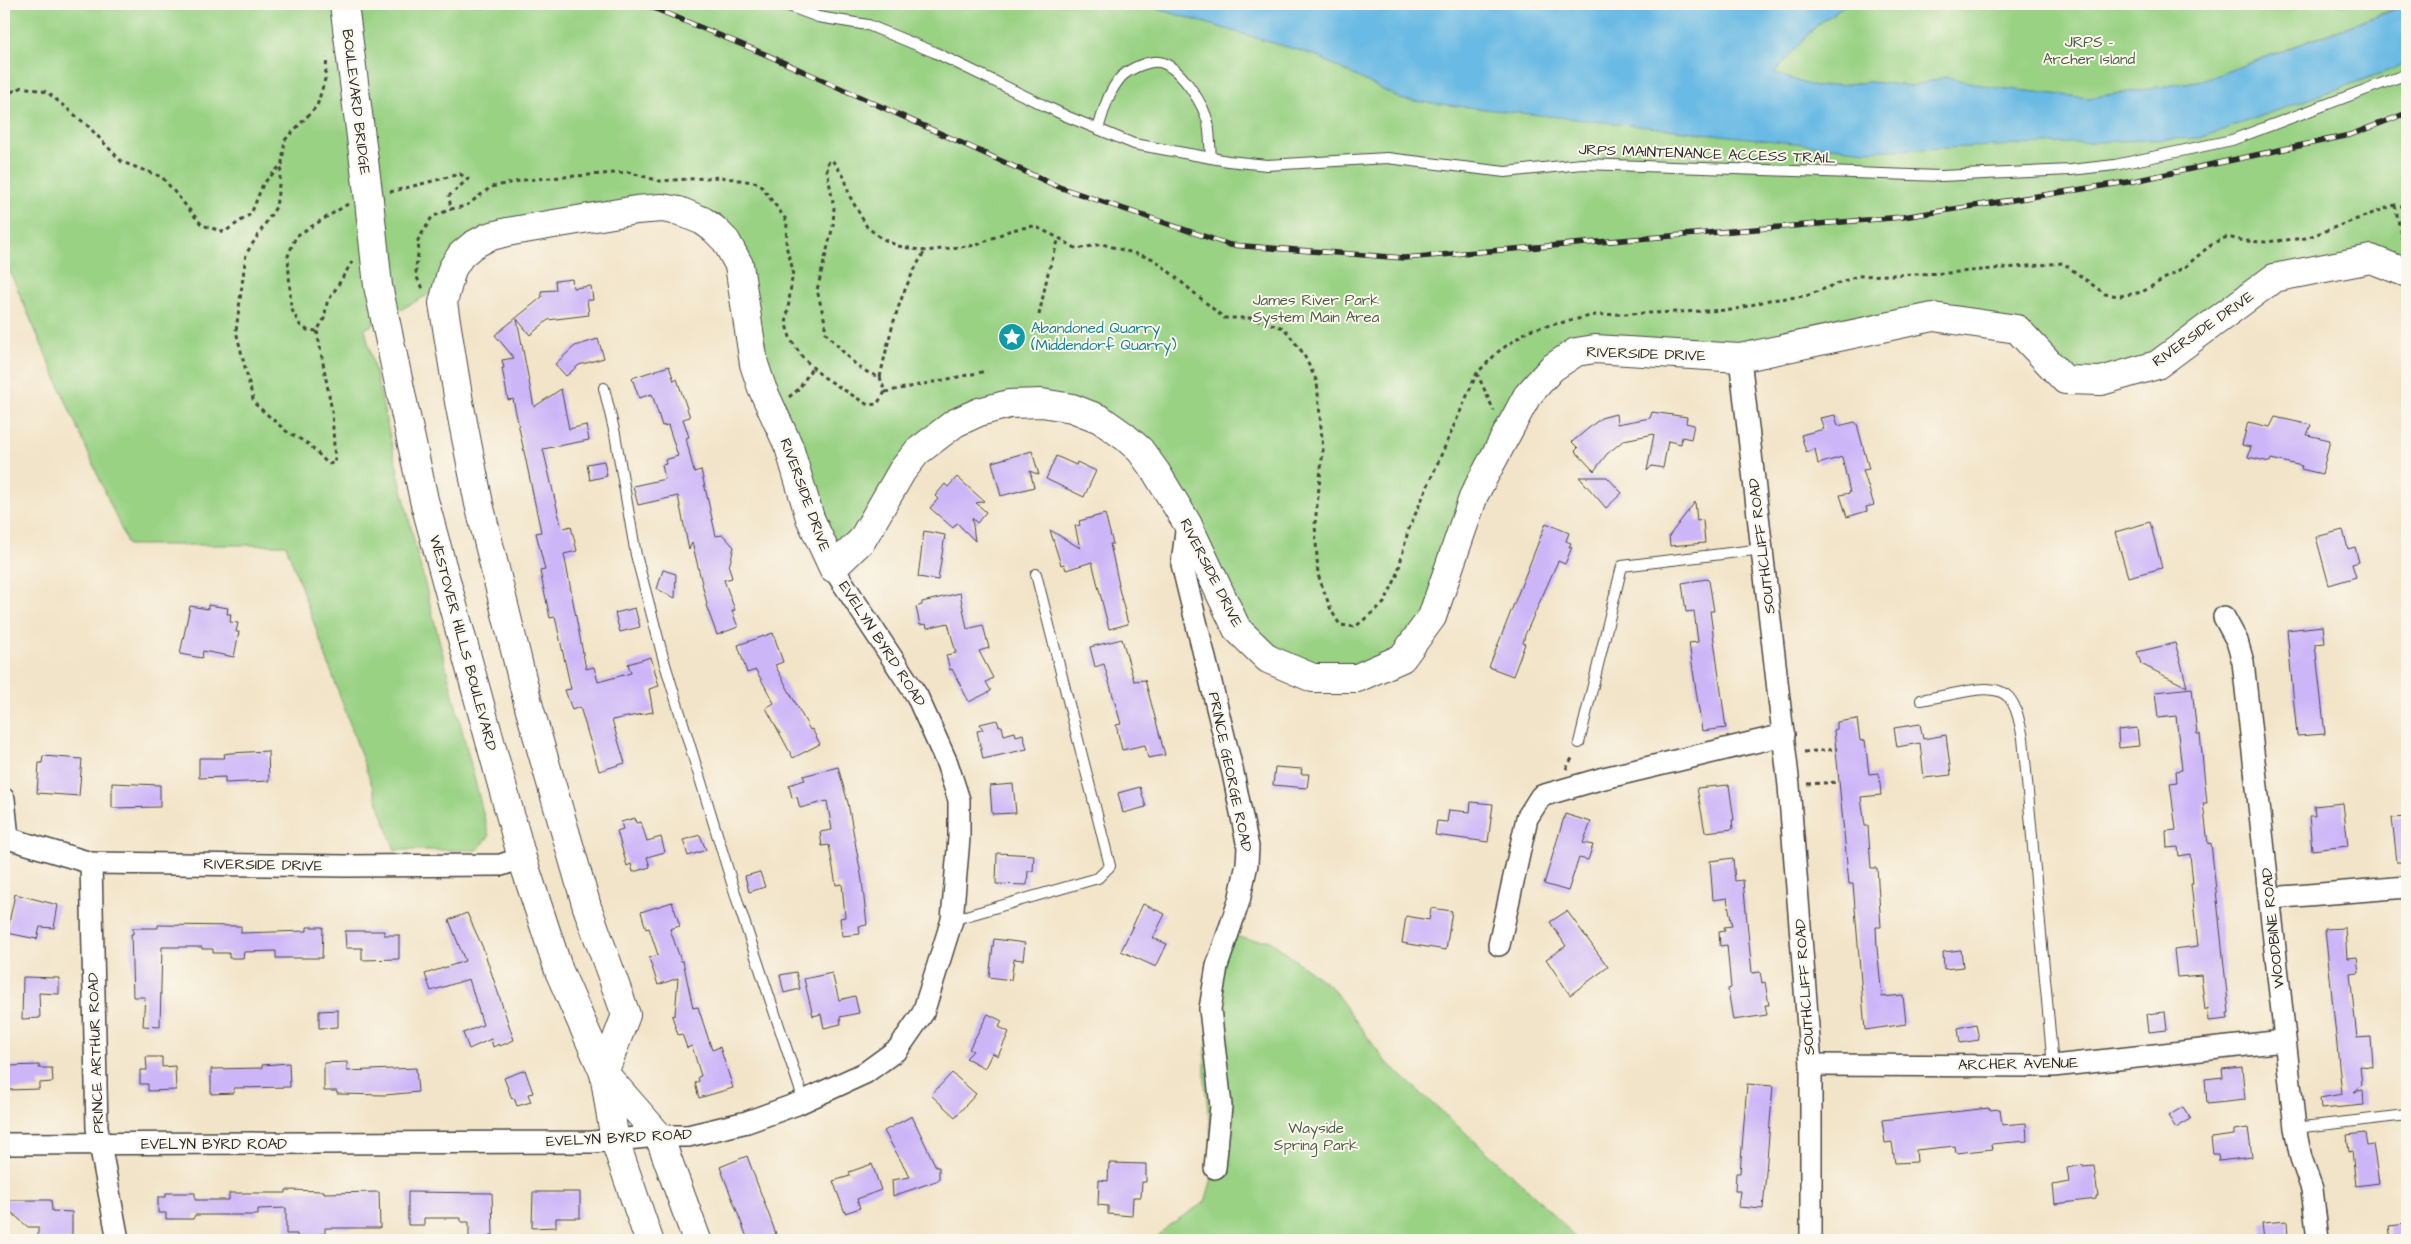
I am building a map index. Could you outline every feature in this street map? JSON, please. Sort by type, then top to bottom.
[{"type":"street","name":"BOULEVARD BRIDGE","points":[[344,4],[369,200]]},
{"type":"street","name":"WESTOVER HILLS BOULEVARD","points":[[369,200],[378,286],[424,500],[522,858],[559,971],[604,1073],[615,1141],[649,1240]]},
{"type":"street","name":"RIVERSIDE DRIVE","points":[[445,294],[452,269],[461,255],[473,245],[488,237],[507,232],[636,210],[662,208],[693,216],[714,229],[726,241],[739,266],[754,364],[772,411],[789,447],[810,518],[833,568],[862,540],[902,471],[917,452],[955,424],[978,412],[1009,404],[1042,403],[1072,408],[1100,419],[1124,436],[1140,450],[1161,478],[1186,523],[1236,629],[1268,659],[1313,678],[1358,678],[1402,658],[1432,617],[1474,495],[1527,396],[1552,368],[1576,352],[1595,349],[1740,358],[1933,317],[2017,329],[2065,380],[2101,381],[2157,365],[2274,278],[2370,259],[2406,264]]},
{"type":"street","name":"WESTOVER HILLS BOULEVARD","points":[[445,294],[457,394],[479,504],[530,707],[587,907],[626,1015],[604,1073]]},
{"type":"street","name":"SOUTHCLIFF ROAD","points":[[1740,358],[1784,735],[1811,1065],[1811,1240]]},
{"type":"street","name":"PRINCE GEORGE ROAD","points":[[1186,523],[1182,564],[1233,773],[1248,847],[1239,901],[1217,966],[1210,1010],[1221,1106],[1215,1168]]},
{"type":"street","name":"EVELYN BYRD ROAD","points":[[4,1144],[99,1143],[122,1145],[615,1141],[659,1136],[688,1136],[747,1122],[804,1102],[865,1073],[898,1049],[923,1014],[952,920],[959,838],[958,800],[947,762],[917,696],[833,568]]},
{"type":"street","name":"WOODBINE ROAD","points":[[2224,617],[2237,642],[2243,662],[2271,898],[2284,1041],[2301,1158],[2312,1188],[2318,1240]]},
{"type":"street","points":[[1499,945],[1527,818],[1541,796],[1600,779],[1784,735]]},
{"type":"street","name":"RIVERSIDE DRIVE","points":[[4,800],[6,837],[91,863],[345,866],[501,865],[522,858]]},
{"type":"street","name":"PRINCE ARTHUR ROAD","points":[[91,863],[99,1143],[118,1240]]},
{"type":"street","points":[[2271,898],[2407,887]]},
{"type":"street","name":"ARCHER AVENUE","points":[[1811,1065],[2053,1066],[2284,1041]]},
{"type":"street","name":"WESTOVER HILLS BOULEVARD","points":[[604,1073],[659,1136],[697,1240]]},
{"type":"lane","name":"JRPS MAINTENANCE ACCESS TRAIL","points":[[783,4],[818,17],[868,24],[934,52],[1066,116],[1134,144],[1211,158],[1267,165],[1387,158],[1505,172],[1582,164],[1941,176],[2071,170],[2115,165],[2232,140],[2407,74]]},
{"type":"lane","points":[[1098,129],[1109,94],[1123,76],[1147,62],[1163,62],[1183,78],[1197,98],[1208,123],[1211,158]]},
{"type":"lane","points":[[604,388],[615,434],[636,555],[664,662],[739,906],[804,1102]]},
{"type":"lane","points":[[1579,743],[1622,566],[1763,549]]},
{"type":"lane","points":[[952,920],[1098,878],[1110,866],[1036,574]]},
{"type":"lane","points":[[1921,700],[1984,688],[1995,689],[2008,697],[2018,713],[2023,738],[2053,1066]]},
{"type":"lane","points":[[2296,1128],[2407,1116]]},
{"type":"path","points":[[316,331],[332,411],[336,463],[328,464],[310,445],[286,431],[254,403],[236,331],[246,254],[276,207],[284,163],[285,140],[318,106],[325,79],[327,54]]},
{"type":"path","points":[[4,95],[23,87],[47,92],[88,126],[122,162],[162,177],[202,224],[224,232],[251,214],[263,184],[284,163]]},
{"type":"path","points":[[868,374],[844,356],[825,332],[825,322],[816,290],[833,226],[834,208],[826,164],[832,160],[845,178],[849,194],[867,227],[881,238],[898,246],[926,251],[977,245],[1011,230],[1034,226],[1077,249],[1102,244],[1154,259],[1224,318],[1251,318],[1284,328],[1303,353],[1316,382],[1323,450],[1315,524],[1318,575],[1331,610],[1340,625],[1355,628]]},
{"type":"path","points":[[2395,205],[2406,264]]},
{"type":"path","points":[[445,294],[425,290],[416,279],[415,264],[419,252],[418,240],[422,232],[432,218],[452,209]]},
{"type":"path","points":[[1039,315],[1048,273],[1059,238]]},
{"type":"path","points":[[880,377],[897,306],[912,272],[926,251]]},
{"type":"path","points":[[772,411],[799,389],[812,368]]},
{"type":"path","points":[[885,392],[987,371]]},
{"type":"path","points":[[1477,373],[1494,411],[1507,433]]},
{"type":"path","points":[[1804,752],[1837,749]]},
{"type":"path","points":[[1808,784],[1837,782]]},
{"type":"green space","name":"James River Park System Main Area","points":[[4,4],[1141,4],[1314,55],[1403,100],[2200,138],[2407,64],[2407,273],[2370,259],[2274,278],[2157,365],[2065,380],[2017,329],[1933,317],[1740,358],[1595,349],[1527,396],[1432,617],[1357,678],[1268,659],[1169,491],[1072,408],[955,423],[833,568],[818,539],[743,282],[693,216],[507,232],[446,285],[365,329],[415,545],[489,836],[478,850],[395,850],[286,545],[128,545],[4,258]]},
{"type":"green space","name":"JRPS - Archer Island","points":[[1846,4],[2407,4],[2204,80],[2089,98],[1991,87],[1946,77],[1912,86],[1869,82],[1815,87],[1774,73],[1816,26]]},
{"type":"green space","name":"Wayside Spring Park","points":[[1227,934],[1251,940],[1269,940],[1332,988],[1385,1061],[1528,1189],[1578,1240],[1154,1240],[1168,1226],[1205,1202],[1215,1168],[1205,1084],[1205,1054]]},
{"type":"water","points":[[1141,4],[1846,4],[1816,26],[1774,73],[1815,87],[1869,82],[1912,86],[1946,77],[1991,87],[2089,98],[2204,80],[2407,5],[2407,64],[2200,138],[1866,151],[1403,100],[1314,55]]},
{"type":"building","points":[[572,279],[573,288],[591,286],[593,300],[587,300],[589,315],[548,320],[530,335],[517,319],[534,407],[561,389],[569,429],[586,425],[589,440],[543,449],[561,525],[564,528],[571,526],[577,551],[564,554],[586,669],[594,667],[598,682],[631,673],[628,664],[651,657],[659,686],[649,689],[653,712],[612,720],[625,763],[599,771],[580,707],[572,710],[565,690],[571,689],[555,617],[550,618],[540,571],[545,570],[536,533],[541,532],[513,399],[508,400],[502,368],[504,368],[502,360],[514,358],[495,335],[542,297],[541,291],[556,290],[555,281]]},
{"type":"building","points":[[598,339],[604,358],[579,365],[566,376],[555,364],[575,346]]},
{"type":"building","points":[[669,366],[674,381],[677,379],[690,417],[683,419],[689,437],[686,438],[694,472],[701,470],[716,536],[723,535],[734,547],[729,567],[732,578],[724,580],[735,610],[732,611],[738,627],[717,635],[706,605],[692,542],[689,550],[678,496],[638,505],[633,486],[665,479],[662,465],[666,464],[665,460],[678,456],[668,425],[662,426],[652,394],[639,398],[632,378]]},
{"type":"building","points":[[1652,412],[1687,417],[1686,423],[1694,425],[1691,439],[1682,437],[1681,444],[1668,441],[1663,468],[1652,466],[1647,471],[1654,434],[1624,440],[1607,454],[1594,471],[1575,451],[1578,448],[1572,442],[1601,418],[1616,414],[1617,424],[1650,418]]},
{"type":"building","points":[[1835,415],[1838,426],[1855,422],[1857,424],[1869,469],[1863,470],[1874,505],[1866,507],[1867,511],[1847,517],[1840,495],[1850,493],[1842,457],[1818,464],[1815,449],[1806,452],[1801,435],[1824,429],[1820,418]]},
{"type":"building","points":[[2275,417],[2311,425],[2307,435],[2330,440],[2322,474],[2301,469],[2302,466],[2271,459],[2270,462],[2248,457],[2251,447],[2242,445],[2248,422],[2270,427]]},
{"type":"building","points":[[1032,451],[1039,475],[1030,471],[1034,487],[1001,496],[992,462]]},
{"type":"building","points":[[1056,456],[1076,465],[1077,462],[1096,471],[1084,497],[1046,479]]},
{"type":"building","points":[[604,461],[607,476],[590,480],[587,464]]},
{"type":"building","points":[[957,477],[984,501],[976,503],[986,512],[977,523],[972,518],[975,541],[957,523],[953,528],[930,508],[938,499],[935,496],[945,484],[948,487]]},
{"type":"building","points":[[1579,477],[1607,477],[1622,493],[1606,508]]},
{"type":"building","points":[[1695,502],[1697,521],[1703,520],[1705,543],[1670,546],[1669,536]]},
{"type":"building","points":[[1105,514],[1113,544],[1110,544],[1118,585],[1128,624],[1109,629],[1092,562],[1066,570],[1064,564],[1061,565],[1050,530],[1080,548],[1075,526],[1080,525],[1079,521]]},
{"type":"building","points":[[2150,522],[2162,568],[2128,577],[2115,532]]},
{"type":"building","points":[[1546,523],[1569,533],[1566,541],[1571,543],[1569,547],[1572,547],[1565,564],[1558,561],[1525,635],[1523,643],[1525,644],[1513,676],[1489,667]]},
{"type":"building","points":[[2343,530],[2348,549],[2355,547],[2359,562],[2352,564],[2356,577],[2329,585],[2316,537]]},
{"type":"building","points":[[924,531],[945,535],[938,580],[918,577]]},
{"type":"building","points":[[663,570],[676,574],[675,598],[657,589]]},
{"type":"building","points":[[1707,579],[1709,581],[1714,611],[1710,611],[1726,728],[1702,731],[1689,643],[1698,642],[1694,611],[1686,612],[1682,583]]},
{"type":"building","points":[[960,593],[967,629],[983,625],[989,648],[979,651],[993,678],[986,682],[991,691],[969,702],[952,669],[950,670],[946,655],[956,653],[948,623],[927,628],[926,624],[920,625],[916,607],[922,605],[922,602]]},
{"type":"building","points":[[208,605],[228,608],[227,614],[231,614],[230,622],[238,623],[236,632],[239,632],[234,657],[203,651],[202,658],[180,654],[190,606],[208,609]]},
{"type":"building","points":[[635,608],[640,627],[620,632],[615,613]]},
{"type":"building","points":[[2323,626],[2325,643],[2315,644],[2325,734],[2297,736],[2287,630]]},
{"type":"building","points":[[773,633],[783,662],[775,665],[810,730],[812,729],[820,744],[793,758],[766,708],[774,703],[756,670],[747,673],[738,645]]},
{"type":"building","points":[[1122,639],[1134,681],[1145,680],[1165,755],[1148,758],[1145,745],[1122,750],[1116,725],[1121,724],[1104,664],[1095,667],[1090,647]]},
{"type":"building","points":[[2175,643],[2187,687],[2141,664],[2137,652]]},
{"type":"building","points":[[2192,688],[2197,734],[2200,734],[2207,803],[2203,803],[2208,844],[2211,843],[2229,1013],[2227,1013],[2228,1019],[2209,1021],[2208,1008],[2205,1010],[2201,975],[2177,977],[2174,949],[2198,946],[2191,884],[2193,884],[2190,854],[2179,856],[2178,847],[2167,848],[2166,831],[2176,830],[2170,783],[2177,782],[2176,771],[2182,770],[2176,716],[2158,718],[2155,692]]},
{"type":"building","points":[[1857,719],[1860,741],[1865,740],[1869,774],[1879,773],[1881,795],[1861,797],[1865,826],[1868,826],[1871,868],[1877,868],[1881,927],[1876,927],[1882,997],[1903,995],[1906,1024],[1865,1030],[1853,884],[1849,884],[1834,730],[1837,729],[1837,722]]},
{"type":"building","points":[[997,720],[999,726],[1002,726],[1004,735],[1015,732],[1016,736],[1023,734],[1027,749],[983,759],[977,731],[983,730],[980,724]]},
{"type":"building","points":[[1920,724],[1923,739],[1946,735],[1951,775],[1924,778],[1920,743],[1897,747],[1894,728]]},
{"type":"building","points":[[2137,728],[2139,746],[2119,748],[2118,730]]},
{"type":"building","points":[[268,751],[269,781],[225,783],[225,777],[199,778],[199,758],[225,758],[224,754],[230,753]]},
{"type":"building","points":[[43,756],[82,759],[79,796],[37,793],[39,763],[42,763]]},
{"type":"building","points":[[838,767],[848,803],[862,880],[867,925],[859,926],[860,934],[842,936],[840,918],[845,917],[842,884],[836,885],[829,845],[822,846],[820,832],[832,830],[827,801],[800,808],[797,797],[792,798],[789,785],[805,780],[803,776]]},
{"type":"building","points":[[1275,767],[1302,769],[1301,774],[1309,774],[1307,788],[1273,785]]},
{"type":"building","points":[[112,783],[160,785],[160,807],[112,808]]},
{"type":"building","points":[[1013,784],[1016,813],[992,814],[990,786]]},
{"type":"building","points":[[1729,785],[1734,820],[1732,820],[1733,829],[1705,832],[1697,788]]},
{"type":"building","points":[[1140,787],[1146,807],[1123,813],[1118,793]]},
{"type":"building","points":[[1471,802],[1493,804],[1488,842],[1435,835],[1437,821],[1447,822],[1449,810],[1470,812]]},
{"type":"building","points":[[2343,803],[2348,846],[2312,850],[2309,816],[2315,816],[2314,806]]},
{"type":"building","points":[[1565,814],[1591,822],[1583,843],[1593,845],[1588,860],[1579,858],[1568,891],[1544,884]]},
{"type":"building","points":[[2407,817],[2407,862],[2397,862],[2392,818]]},
{"type":"building","points":[[635,818],[636,823],[641,822],[647,841],[661,837],[665,852],[647,857],[650,867],[633,872],[631,864],[627,866],[617,831],[623,829],[621,822]]},
{"type":"building","points":[[700,835],[706,850],[688,856],[683,840]]},
{"type":"building","points":[[997,853],[1034,855],[1033,871],[1028,871],[1027,885],[996,884]]},
{"type":"building","points":[[1733,858],[1735,881],[1743,880],[1752,973],[1760,972],[1762,983],[1765,982],[1769,1005],[1765,1005],[1767,1015],[1733,1020],[1728,989],[1731,988],[1727,945],[1720,946],[1719,932],[1725,931],[1724,927],[1732,926],[1727,898],[1713,900],[1710,861]]},
{"type":"building","points":[[760,872],[765,887],[749,892],[745,876]]},
{"type":"building","points":[[15,894],[58,905],[54,928],[40,927],[37,939],[7,933]]},
{"type":"building","points":[[672,902],[680,926],[670,929],[681,961],[683,961],[693,1008],[698,1007],[712,1050],[720,1047],[733,1088],[699,1098],[695,1083],[699,1081],[698,1077],[701,1076],[692,1046],[687,1048],[682,1034],[678,1035],[672,1016],[675,1015],[678,978],[658,985],[649,958],[658,955],[649,928],[646,929],[641,912]]},
{"type":"building","points":[[1143,904],[1165,914],[1153,938],[1167,944],[1156,967],[1121,951]]},
{"type":"building","points":[[1431,908],[1452,911],[1446,950],[1402,943],[1406,916],[1429,920]]},
{"type":"building","points":[[1567,911],[1608,967],[1570,995],[1546,959],[1566,946],[1550,922]]},
{"type":"building","points":[[467,913],[483,948],[514,1040],[500,1046],[499,1044],[493,1047],[491,1039],[469,1049],[463,1033],[483,1025],[469,979],[431,991],[425,974],[465,961],[449,920]]},
{"type":"building","points":[[158,925],[241,926],[241,933],[307,931],[307,927],[323,927],[322,958],[276,958],[276,951],[244,952],[243,958],[229,958],[229,953],[213,953],[213,949],[202,949],[202,947],[162,947],[160,1027],[143,1026],[145,997],[133,997],[131,934],[133,934],[133,928],[158,928]]},
{"type":"building","points":[[2345,928],[2347,958],[2357,957],[2359,973],[2350,974],[2357,1038],[2371,1037],[2373,1067],[2360,1066],[2362,1085],[2354,1092],[2363,1090],[2364,1105],[2321,1109],[2320,1098],[2342,1094],[2325,929]]},
{"type":"building","points":[[345,931],[384,931],[384,935],[399,935],[399,959],[362,960],[362,948],[346,948]]},
{"type":"building","points":[[994,939],[1025,943],[1023,960],[1014,959],[1011,980],[989,977]]},
{"type":"building","points":[[1961,950],[1963,967],[1944,969],[1943,952]]},
{"type":"building","points":[[796,972],[800,989],[784,993],[780,975]]},
{"type":"building","points":[[832,973],[839,1000],[855,996],[859,1013],[840,1017],[841,1024],[824,1028],[821,1014],[813,1016],[804,979]]},
{"type":"building","points":[[23,977],[59,978],[59,994],[39,993],[40,1018],[22,1019]]},
{"type":"building","points":[[338,1010],[338,1027],[319,1028],[319,1011]]},
{"type":"building","points":[[2165,1012],[2167,1030],[2149,1032],[2147,1014]]},
{"type":"building","points":[[988,1014],[1002,1021],[999,1027],[1009,1032],[998,1056],[992,1053],[985,1068],[966,1058],[973,1051],[969,1049]]},
{"type":"building","points":[[1976,1024],[1979,1040],[1960,1043],[1958,1028]]},
{"type":"building","points":[[146,1057],[162,1057],[162,1067],[175,1066],[176,1090],[148,1091],[148,1084],[140,1084],[140,1070],[147,1070]]},
{"type":"building","points":[[347,1062],[347,1071],[416,1068],[418,1092],[385,1095],[337,1094],[337,1091],[324,1091],[324,1063]]},
{"type":"building","points":[[289,1063],[290,1087],[234,1088],[234,1093],[211,1094],[211,1069],[262,1068],[262,1065]]},
{"type":"building","points":[[39,1065],[39,1068],[52,1068],[53,1082],[39,1083],[39,1089],[8,1090],[8,1066]]},
{"type":"building","points":[[2242,1067],[2245,1100],[2207,1104],[2205,1079],[2223,1077],[2222,1069]]},
{"type":"building","points":[[525,1070],[533,1093],[528,1094],[531,1102],[517,1106],[514,1098],[512,1099],[504,1078]]},
{"type":"building","points":[[952,1073],[976,1094],[955,1117],[931,1095]]},
{"type":"building","points":[[1747,1084],[1773,1086],[1763,1209],[1738,1207],[1740,1191],[1735,1191],[1736,1173],[1740,1173]]},
{"type":"building","points":[[2183,1107],[2191,1119],[2176,1128],[2168,1116]]},
{"type":"building","points":[[1989,1108],[1989,1110],[2000,1109],[2002,1125],[2026,1123],[2027,1141],[1991,1144],[1992,1149],[1956,1153],[1955,1146],[1916,1150],[1917,1162],[1895,1163],[1892,1142],[1885,1143],[1882,1120]]},
{"type":"building","points":[[912,1116],[936,1167],[939,1167],[939,1180],[893,1196],[892,1180],[910,1177],[884,1131]]},
{"type":"building","points":[[2248,1128],[2252,1157],[2219,1161],[2218,1154],[2213,1154],[2211,1138],[2234,1135],[2234,1130]]},
{"type":"building","points":[[2365,1133],[2367,1145],[2373,1144],[2379,1183],[2356,1186],[2352,1151],[2349,1152],[2347,1135]]},
{"type":"building","points":[[747,1156],[776,1234],[758,1240],[748,1240],[720,1167]]},
{"type":"building","points":[[1109,1163],[1146,1164],[1146,1182],[1142,1182],[1141,1197],[1133,1197],[1132,1216],[1108,1214],[1108,1206],[1098,1205],[1099,1180],[1108,1181]]},
{"type":"building","points":[[872,1164],[881,1190],[857,1199],[860,1208],[845,1213],[833,1181],[850,1176],[849,1172]]},
{"type":"building","points":[[2083,1165],[2083,1167],[2094,1166],[2098,1196],[2096,1196],[2096,1199],[2055,1204],[2053,1185],[2069,1182],[2067,1168]]},
{"type":"building","points":[[286,1190],[324,1191],[324,1193],[379,1192],[380,1228],[325,1228],[325,1234],[319,1234],[319,1240],[297,1240],[297,1234],[286,1234],[286,1208],[258,1209],[258,1215],[195,1215],[193,1219],[166,1219],[166,1213],[158,1213],[158,1197],[166,1197],[166,1193],[195,1193],[195,1200],[229,1200],[229,1193],[286,1193]]},
{"type":"building","points":[[408,1192],[492,1193],[493,1235],[490,1235],[490,1240],[469,1240],[469,1222],[461,1222],[461,1218],[424,1218],[424,1225],[408,1225]]},
{"type":"building","points":[[533,1192],[580,1192],[580,1218],[556,1218],[556,1227],[532,1228]]},
{"type":"building","points":[[4,1200],[51,1200],[52,1211],[72,1212],[72,1240],[38,1240],[38,1227],[28,1227],[4,1206]]},
{"type":"building","points":[[2287,1221],[2288,1240],[2264,1240],[2262,1223]]},
{"type":"building","points":[[2407,1224],[2407,1240],[2391,1240],[2389,1226]]},
{"type":"railway","points":[[644,4],[767,55],[1059,187],[1230,245],[1404,258],[1903,217],[2134,181],[2350,135],[2407,113]]},
{"type":"place","name":"Abandoned Quarry (Middendorf Quarry)","points":[[1012,337]]}]
